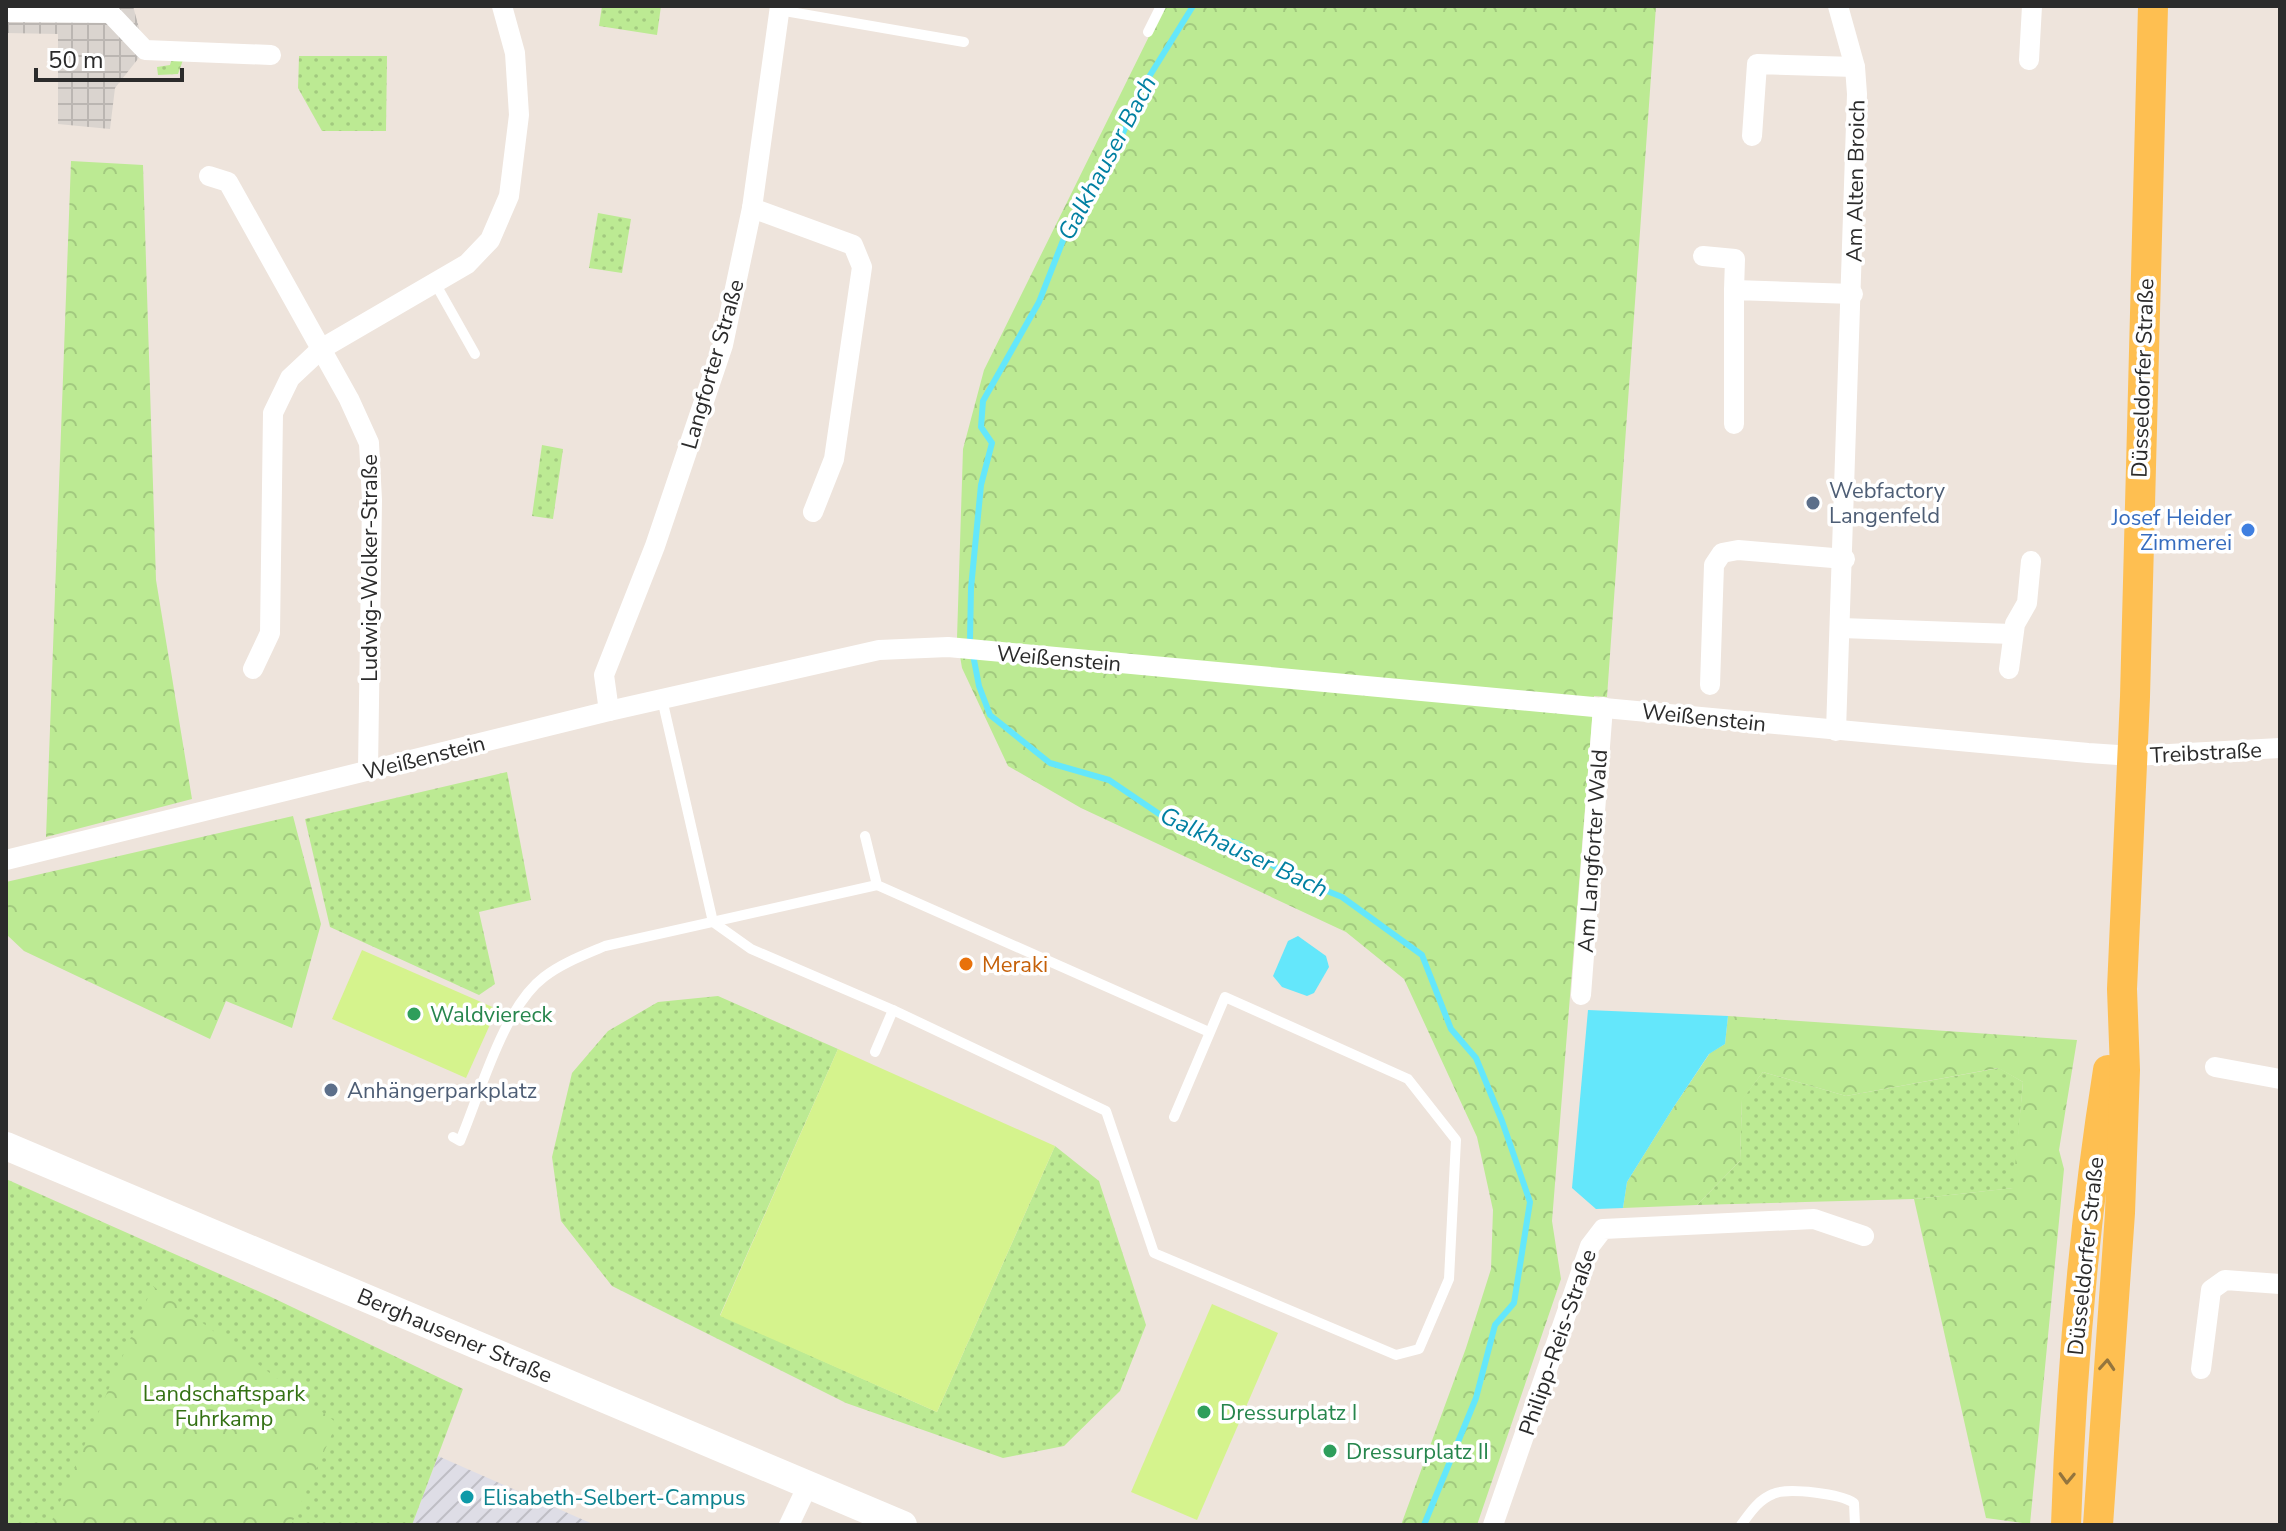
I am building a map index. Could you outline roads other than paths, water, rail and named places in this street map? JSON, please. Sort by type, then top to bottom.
[{"type":"main road","name":"Düsseldorfer Straße","points":[[2098,1525],[2120,1213],[2125,1070],[2122,989],[2133,756],[2153,6]]},
{"type":"main road","name":"Düsseldorfer Straße","points":[[2066,1525],[2070,1417],[2092,1174],[2122,989]]},
{"type":"main road","name":"Berghausener Straße","points":[[6,1146],[903,1525]]},
{"type":"street","points":[[253,669],[270,633],[273,413],[290,378],[321,349],[467,264],[490,240],[509,196],[519,115],[515,53],[502,6]]},
{"type":"street","name":"Am Alten Broich","points":[[1836,731],[1845,559],[1857,109],[1855,67],[1838,6]]},
{"type":"street","points":[[2029,60],[2032,6]]},
{"type":"street","name":"Langforter Straße","points":[[609,711],[604,675],[655,546],[723,345],[752,208],[780,8]]},
{"type":"street","points":[[6,12],[110,10],[145,50],[271,55]]},
{"type":"street","name":"Am Alten Broich","points":[[1752,136],[1757,64],[1855,67]]},
{"type":"street","name":"Ludwig-Wolker-Straße","points":[[209,176],[228,182],[321,349],[369,443],[372,500],[368,770]]},
{"type":"street","points":[[752,208],[853,245],[862,267],[834,459],[813,512]]},
{"type":"street","points":[[1703,256],[1735,259],[1734,424]]},
{"type":"street","name":"Am Alten Broich","points":[[1734,290],[1853,294]]},
{"type":"street","points":[[1710,685],[1714,565],[1722,553],[1738,550],[1845,559]]},
{"type":"street","points":[[2009,669],[2012,634],[2027,603],[2031,561]]},
{"type":"street","points":[[1841,628],[2012,634]]},
{"type":"street","name":"Weißenstein","points":[[6,860],[609,711],[879,650],[948,647],[2133,756]]},
{"type":"street","name":"Am Langforter Wald","points":[[1581,995],[1603,707]]},
{"type":"street","name":"Treibstraße","points":[[2133,756],[2280,748]]},
{"type":"street","points":[[2215,1067],[2280,1079]]},
{"type":"street","name":"Philipp-Reis-Straße","points":[[1493,1525],[1590,1246],[1603,1229],[1814,1219],[1864,1236]]},
{"type":"street","points":[[2201,1369],[2211,1290],[2225,1280],[2280,1284]]},
{"type":"street","points":[[789,1525],[808,1485]]},
{"type":"lane","points":[[1148,32],[1161,6]]},
{"type":"lane","points":[[780,8],[964,42]]},
{"type":"lane","points":[[435,283],[475,354]]},
{"type":"lane","points":[[662,699],[713,922],[751,949],[893,1010],[1106,1111],[1154,1253],[1396,1355],[1419,1349],[1449,1279],[1456,1140],[1408,1079],[1225,997],[1174,1117]]},
{"type":"lane","points":[[865,836],[877,885]]},
{"type":"lane","points":[[453,1137],[460,1141],[520,1003],[542,978],[605,946],[877,885],[1209,1032]]},
{"type":"lane","points":[[875,1052],[893,1010]]},
{"type":"lane","points":[[1741,1525],[1755,1506],[1776,1492],[1842,1495],[1854,1503],[1855,1525]]},
{"type":"water","points":[[1298,936],[1326,956],[1329,967],[1314,993],[1307,996],[1282,987],[1273,976],[1288,941]]},
{"type":"water","points":[[1588,1010],[1728,1016],[1725,1044],[1709,1054],[1673,1108],[1627,1182],[1623,1208],[1596,1209],[1572,1188]]},
{"type":"waterway","name":"Galkhauser Bach","points":[[1193,6],[1139,93],[1114,156],[1071,220],[1039,302],[983,401],[981,427],[992,443],[981,485],[971,588],[970,639],[979,686],[990,715],[1050,763],[1109,780],[1171,822],[1237,843],[1290,876],[1342,897],[1422,955],[1451,1029],[1476,1058],[1530,1202],[1514,1303],[1495,1325],[1476,1398],[1424,1525]]},
{"type":"place","name":"Webfactory Langenfeld","points":[[1813,503]]},
{"type":"place","name":"Josef Heider Zimmerei","points":[[2248,530]]},
{"type":"place","name":"Meraki","points":[[966,964]]},
{"type":"place","name":"Waldviereck","points":[[414,1014]]},
{"type":"place","name":"Anhängerparkplatz","points":[[331,1090]]},
{"type":"place","name":"Dressurplatz I","points":[[1204,1412]]},
{"type":"place","name":"Dressurplatz II","points":[[1330,1451]]},
{"type":"place","name":"Elisabeth-Selbert-Campus","points":[[467,1497]]},
{"type":"park label","name":"Landschaftspark Fuhrkamp","points":[[224,1406]]}]
